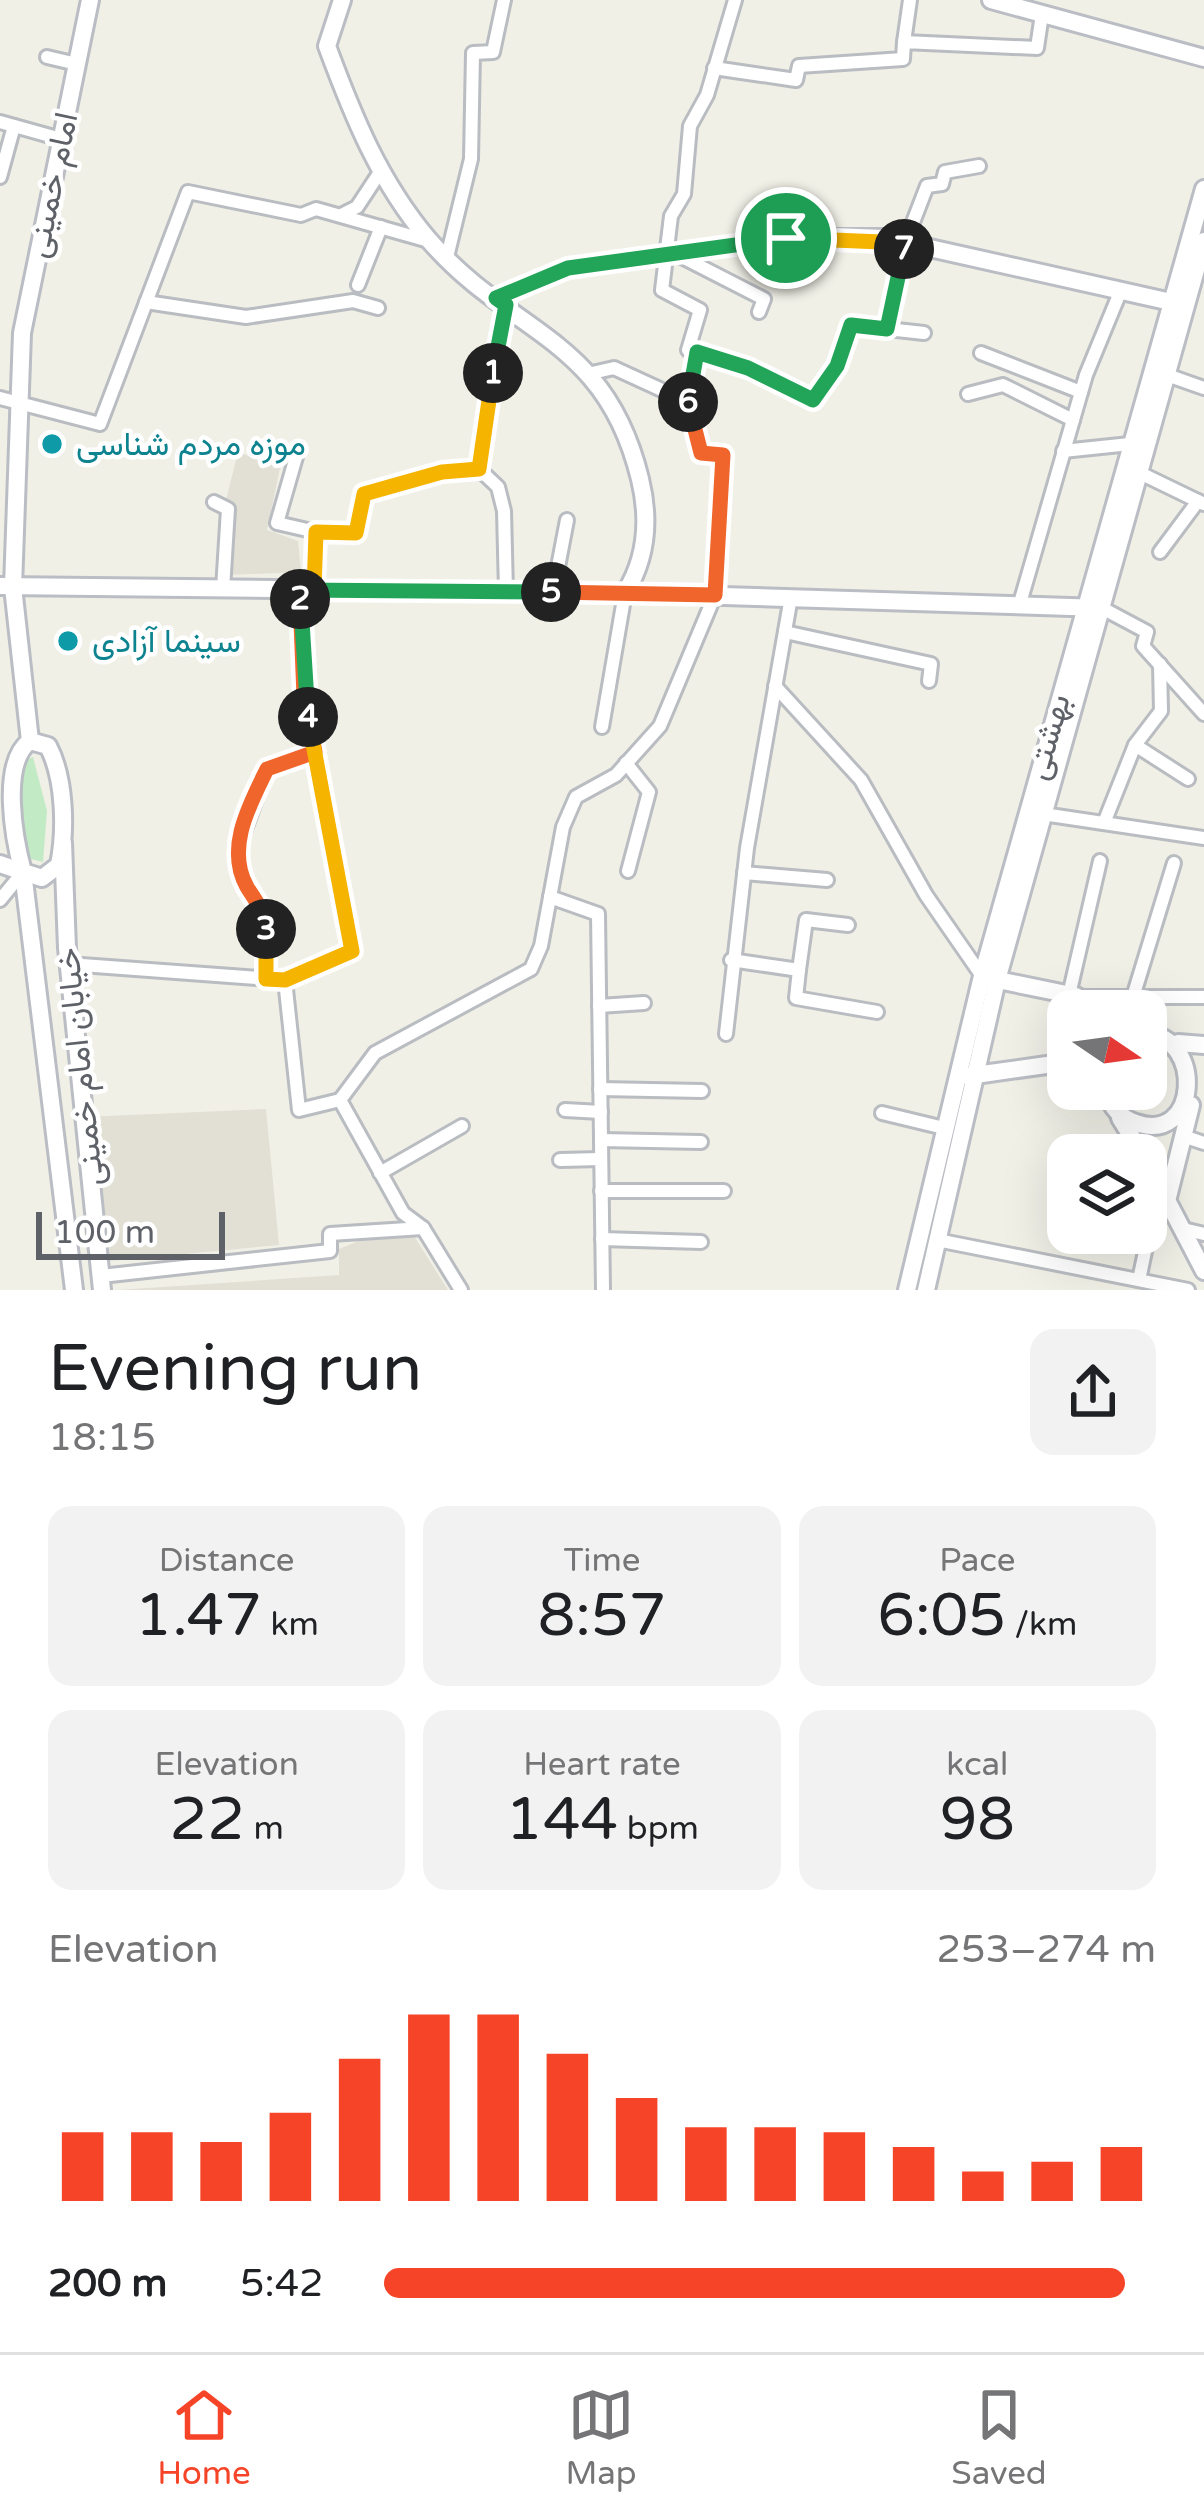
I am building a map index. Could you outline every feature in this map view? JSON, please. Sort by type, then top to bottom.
[{"type":"main road","name":"امام خمینی","points":[[30,741],[6,586],[10,398],[90,0]]},
{"type":"main road","points":[[341,0],[327,46],[380,172],[430,242],[592,373],[613,403],[643,493],[644,553],[625,593]]},
{"type":"main road","points":[[992,0],[1204,58]]},
{"type":"main road","name":"بهشتی","points":[[989,978],[1043,814],[1130,444],[1204,189]]},
{"type":"main road","points":[[501,302],[568,268],[786,238],[905,243],[1172,302]]},
{"type":"main road","name":"بهشتی","points":[[926,1290],[965,1076],[989,978],[1204,242]]},
{"type":"main road","points":[[6,586],[625,593],[1094,606]]},
{"type":"main road","points":[[6,774],[30,741]]},
{"type":"main road","name":"خیابان امام خمینی","points":[[30,741],[48,746],[55,760],[68,964],[102,1283]]},
{"type":"main road","name":"خیابان امام خمینی","points":[[6,774],[73,1284]]},
{"type":"main road","points":[[0,864],[42,878],[59,865],[63,843]]},
{"type":"main road","points":[[989,978],[1047,993]]},
{"type":"main road","points":[[1167,1039],[1204,1045]]},
{"type":"main road","points":[[1178,1042],[1195,1067],[1193,1097],[1168,1198],[1204,1271]]},
{"type":"main road","points":[[965,1076],[1047,1065]]},
{"type":"main road","name":"بهشتی","points":[[907,1290],[944,1128],[965,1076]]},
{"type":"main road","points":[[1117,1112],[1144,1126],[1159,1125],[1185,1110],[1193,1097]]},
{"type":"main road","points":[[1117,1112],[1130,1134]]},
{"type":"main road","points":[[73,1284],[102,1283]]},
{"type":"street","points":[[447,257],[471,159],[473,53],[494,52],[504,0]]},
{"type":"street","points":[[735,0],[715,68],[690,126],[684,194],[671,216],[671,253],[662,290],[700,310],[688,350],[748,368],[813,400],[837,366],[851,325],[924,333]]},
{"type":"street","points":[[715,68],[796,80],[799,66],[903,59],[910,0]]},
{"type":"street","points":[[904,42],[1037,48],[1038,9]]},
{"type":"street","points":[[47,57],[77,64]]},
{"type":"street","points":[[0,177],[7,124],[62,139]]},
{"type":"street","points":[[887,329],[905,243],[927,186],[942,184],[945,172],[979,166]]},
{"type":"street","points":[[342,215],[357,207],[380,172]]},
{"type":"street","points":[[10,398],[100,424],[188,192],[301,215],[316,209],[430,242]]},
{"type":"street","points":[[358,285],[381,227]]},
{"type":"street","points":[[671,253],[764,299],[759,312]]},
{"type":"street","points":[[1021,603],[1081,392],[1120,290]]},
{"type":"street","points":[[146,302],[246,317],[353,302],[378,308]]},
{"type":"street","points":[[479,469],[501,302]]},
{"type":"street","points":[[285,980],[299,1110],[340,1100],[375,1053],[530,969],[541,946],[563,827],[576,797],[626,763],[660,726],[715,595],[723,455],[701,453],[688,401],[697,352]]},
{"type":"street","points":[[981,352],[1081,392]]},
{"type":"street","points":[[592,373],[614,368],[688,401]]},
{"type":"street","points":[[1167,375],[1204,388]]},
{"type":"street","points":[[968,394],[1003,385],[1072,421]]},
{"type":"street","points":[[1063,451],[1130,444]]},
{"type":"street","points":[[296,457],[278,524],[316,532],[356,533],[364,494],[442,472],[479,469],[498,487],[504,511],[506,592]]},
{"type":"street","points":[[1140,473],[1201,502],[1160,552]]},
{"type":"street","points":[[214,502],[228,509],[224,589]]},
{"type":"street","points":[[554,592],[567,520]]},
{"type":"street","points":[[68,964],[285,980],[352,951],[304,696],[307,590],[316,532]]},
{"type":"street","points":[[602,727],[625,593]]},
{"type":"street","points":[[726,1034],[731,960],[790,597]]},
{"type":"street","points":[[1094,606],[1148,632],[1143,646],[1204,714]]},
{"type":"street","points":[[784,632],[931,664],[929,681]]},
{"type":"street","points":[[1104,823],[1136,745],[1161,711],[1160,664]]},
{"type":"street","points":[[775,686],[861,780],[926,895],[989,978]]},
{"type":"street","points":[[1136,745],[1188,779]]},
{"type":"street","points":[[266,979],[266,918],[239,870],[237,851],[267,769],[315,752]]},
{"type":"street","points":[[626,763],[650,792],[628,872]]},
{"type":"street","points":[[1043,814],[1204,838]]},
{"type":"street","points":[[1078,990],[1100,861]]},
{"type":"street","points":[[1135,990],[1174,863]]},
{"type":"street","points":[[0,900],[22,872]]},
{"type":"street","points":[[744,873],[827,880]]},
{"type":"street","points":[[550,897],[598,914],[603,1290]]},
{"type":"street","points":[[848,925],[806,920],[796,998],[877,1012]]},
{"type":"street","points":[[731,960],[799,970]]},
{"type":"street","points":[[1167,996],[1203,994]]},
{"type":"street","points":[[599,1006],[644,1003]]},
{"type":"street","points":[[600,1089],[702,1091]]},
{"type":"street","points":[[340,1100],[403,1213],[423,1228],[461,1290]]},
{"type":"street","points":[[565,1110],[601,1112]]},
{"type":"street","points":[[881,1113],[944,1128]]},
{"type":"street","points":[[380,1172],[462,1126]]},
{"type":"street","points":[[1183,1136],[1204,1143]]},
{"type":"street","points":[[601,1140],[701,1142]]},
{"type":"street","points":[[560,1160],[601,1159]]},
{"type":"street","points":[[601,1191],[724,1191]]},
{"type":"street","points":[[102,1283],[330,1251],[330,1234],[423,1228]]},
{"type":"street","points":[[1184,1229],[1204,1234]]},
{"type":"street","points":[[602,1239],[700,1242]]},
{"type":"street","points":[[937,1240],[1188,1290]]},
{"type":"street","points":[[1139,1280],[1145,1254]]},
{"type":"shaded area","points":[[238,452],[280,468],[267,530],[298,541],[301,572],[226,575],[234,506],[226,500]]},
{"type":"shaded area","points":[[266,1109],[279,1245],[110,1261],[84,1117]]},
{"type":"shaded area","points":[[414,1236],[448,1290],[118,1290],[339,1275],[339,1249],[366,1238]]},
{"type":"green space","points":[[33,757],[47,811],[43,862],[27,858],[18,764]]},
{"type":"place","name":"موزه مردم شناسی","points":[[52,444]]},
{"type":"place","name":"سینما آزادی","points":[[68,641]]},
{"type":"route","points":[[786,238],[568,268],[496,298],[506,305],[479,469],[468,466],[364,494],[356,533],[316,532],[314,590],[300,590],[304,696],[315,752],[278,761],[267,769],[249,806],[237,851],[239,870],[266,918],[266,979],[285,980],[352,951],[315,752],[304,696],[300,590],[715,595],[723,455],[701,453],[689,412],[687,392],[697,352],[748,368],[813,400],[837,366],[851,325],[887,329],[905,243],[885,238],[786,238]]}]
